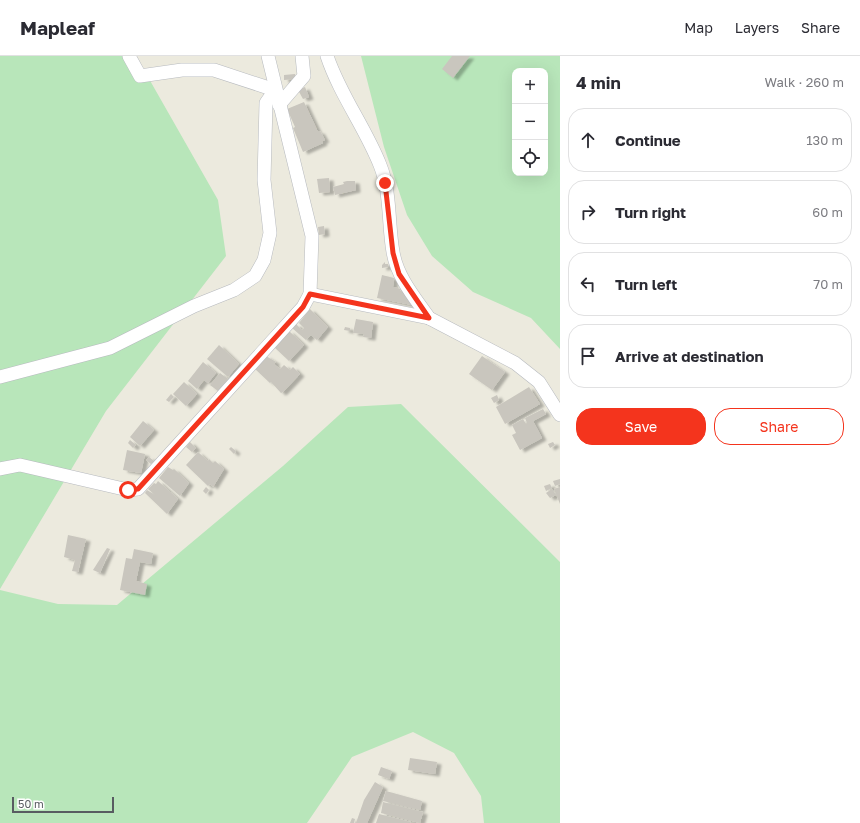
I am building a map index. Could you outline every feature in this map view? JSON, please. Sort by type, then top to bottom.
[{"type":"street","points":[[129,56],[140,76],[182,70],[214,70],[275,90]]},
{"type":"street","points":[[0,469],[20,465],[128,490],[138,489],[303,307],[310,294],[312,236],[275,90],[268,56]]},
{"type":"street","points":[[279,104],[304,76],[302,56]]},
{"type":"street","points":[[327,56],[334,76],[380,165],[385,183],[393,253],[399,274],[429,318]]},
{"type":"street","points":[[0,377],[110,348],[194,306],[234,290],[255,276],[264,260],[270,233],[264,180],[266,103],[275,90]]},
{"type":"street","points":[[310,294],[429,318],[515,364],[539,382],[560,415]]},
{"type":"green space","points":[[0,56],[136,56],[218,200],[226,256],[106,411],[0,589]]},
{"type":"green space","points":[[361,56],[560,56],[560,349],[531,318],[473,292],[432,256],[407,215],[384,147]]},
{"type":"green space","points":[[401,404],[560,562],[560,823],[484,823],[481,796],[454,753],[413,732],[352,757],[307,823],[0,823],[0,590],[58,604],[117,605],[283,466],[348,407]]},
{"type":"building","points":[[452,56],[470,56],[453,78],[442,69]]},
{"type":"building","points":[[295,74],[295,79],[284,80],[284,75]]},
{"type":"building","points":[[305,87],[309,97],[303,99],[298,90]]},
{"type":"building","points":[[304,102],[318,132],[320,131],[325,140],[322,141],[323,143],[303,152],[293,128],[295,127],[287,109]]},
{"type":"building","points":[[329,178],[330,192],[319,193],[317,179]]},
{"type":"building","points":[[355,181],[356,190],[335,195],[333,187],[344,184],[343,182]]},
{"type":"building","points":[[324,226],[325,234],[319,235],[318,227]]},
{"type":"building","points":[[385,262],[385,264],[388,264],[388,267],[382,268],[382,265]]},
{"type":"building","points":[[382,275],[394,278],[393,287],[401,289],[400,291],[405,292],[417,306],[377,298]]},
{"type":"building","points":[[310,309],[328,327],[317,340],[311,335],[306,340],[292,328],[296,324],[302,330],[304,328],[299,323]]},
{"type":"building","points":[[356,319],[373,322],[371,338],[363,337],[364,334],[353,333]]},
{"type":"building","points":[[345,327],[350,328],[350,331],[344,330]]},
{"type":"building","points":[[289,331],[304,345],[289,361],[274,347]]},
{"type":"building","points":[[219,345],[239,364],[228,377],[207,359]]},
{"type":"building","points":[[266,356],[276,362],[274,364],[280,369],[284,365],[290,370],[293,367],[300,374],[281,393],[271,382],[270,383],[255,369]]},
{"type":"building","points":[[482,356],[505,372],[492,390],[469,374]]},
{"type":"building","points":[[203,362],[216,373],[208,383],[204,380],[197,389],[188,381]]},
{"type":"building","points":[[220,373],[228,379],[218,391],[210,385]]},
{"type":"building","points":[[184,382],[197,394],[186,406],[173,394]]},
{"type":"building","points":[[529,387],[540,404],[505,424],[496,407]]},
{"type":"building","points":[[171,394],[174,397],[169,402],[166,400]]},
{"type":"building","points":[[497,395],[499,400],[494,403],[491,398]]},
{"type":"building","points":[[543,409],[546,414],[533,421],[542,438],[520,450],[512,435],[516,433],[512,425],[523,419],[526,424],[525,418]]},
{"type":"building","points":[[143,421],[154,430],[140,446],[130,437]]},
{"type":"building","points":[[130,440],[136,445],[133,448],[128,443]]},
{"type":"building","points":[[190,442],[196,448],[192,452],[186,447]]},
{"type":"building","points":[[553,442],[555,445],[550,448],[548,444]]},
{"type":"building","points":[[231,447],[236,451],[234,454],[229,449]]},
{"type":"building","points":[[127,450],[145,454],[141,473],[123,470]]},
{"type":"building","points":[[198,452],[208,461],[209,459],[213,463],[215,461],[224,469],[213,487],[210,484],[208,486],[186,465]]},
{"type":"building","points":[[149,457],[154,461],[151,464],[146,460]]},
{"type":"building","points":[[168,467],[173,470],[174,469],[189,483],[180,496],[159,478]]},
{"type":"building","points":[[560,479],[560,484],[555,486],[553,481]]},
{"type":"building","points":[[158,481],[178,499],[167,514],[145,493],[147,490],[155,495],[148,489]]},
{"type":"building","points":[[550,484],[552,488],[546,491],[544,486]]},
{"type":"building","points":[[206,487],[209,490],[206,494],[203,491]]},
{"type":"building","points":[[560,487],[560,504],[554,489]]},
{"type":"building","points":[[552,489],[556,495],[550,498],[546,493]]},
{"type":"building","points":[[68,535],[86,539],[78,572],[72,571],[75,560],[64,557]]},
{"type":"building","points":[[107,548],[110,549],[100,573],[93,570]]},
{"type":"building","points":[[134,549],[153,553],[151,564],[140,562],[136,581],[147,584],[145,595],[120,590],[126,558],[132,559]]},
{"type":"building","points":[[410,758],[437,762],[435,774],[408,770]]},
{"type":"building","points":[[381,767],[392,771],[389,779],[378,775]]},
{"type":"building","points":[[375,782],[383,787],[367,823],[356,823],[364,800]]},
{"type":"building","points":[[386,791],[422,801],[420,810],[383,801]]},
{"type":"building","points":[[383,802],[423,812],[420,823],[381,813]]},
{"type":"building","points":[[379,814],[411,822],[376,823]]},
{"type":"building","points":[[352,818],[355,819],[354,823],[350,823]]},
{"type":"route","points":[[128,490],[138,489],[303,307],[310,294],[429,318],[399,274],[393,253],[385,183]]}]
